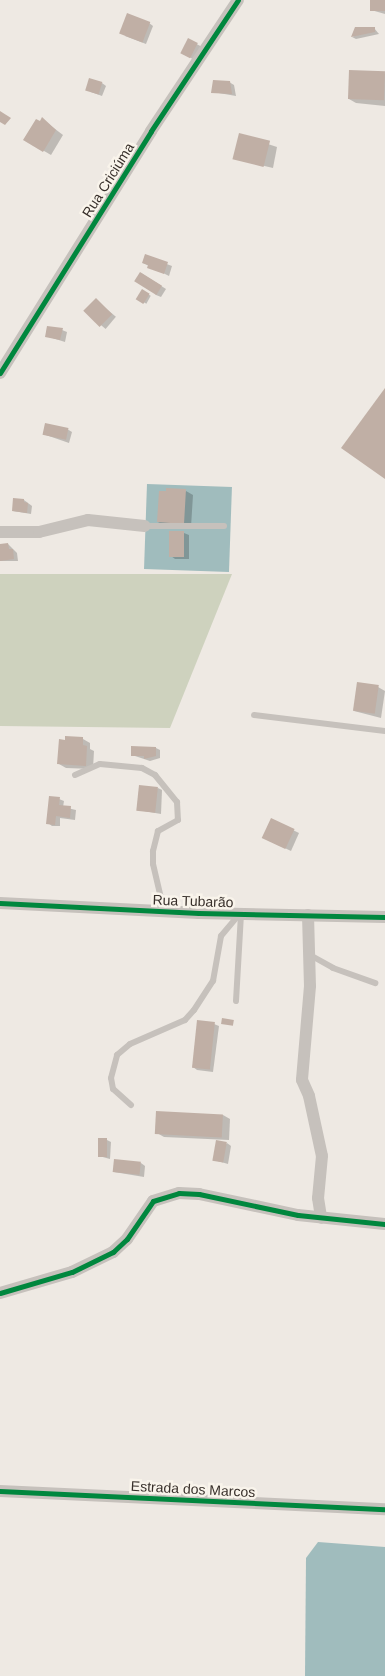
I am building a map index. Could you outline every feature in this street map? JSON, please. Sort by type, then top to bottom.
[{"type":"street","name":"Rua Criciúma","points":[[0,374],[151,131],[238,0]]},
{"type":"street","points":[[0,532],[39,532],[88,520],[145,526]]},
{"type":"street","name":"Rua Tubarão","points":[[0,903],[241,914],[385,917]]},
{"type":"street","points":[[308,915],[310,955],[301,1075],[311,1103],[321,1152],[318,1198],[321,1218]]},
{"type":"street","points":[[0,1293],[72,1272],[113,1252],[127,1239],[153,1201],[165,1196],[200,1194],[254,1208],[321,1218],[385,1224]]},
{"type":"street","name":"Estrada dos Marcos","points":[[0,1491],[385,1509]]},
{"type":"lane","points":[[145,526],[224,526]]},
{"type":"lane","points":[[254,716],[385,731]]},
{"type":"lane","points":[[76,775],[100,764],[142,768],[155,775],[177,802],[178,820],[158,831],[153,851],[154,872],[164,911]]},
{"type":"lane","points":[[236,1001],[241,914]]},
{"type":"lane","points":[[131,1105],[113,1089],[111,1078],[117,1055],[130,1044],[185,1020],[194,1010],[213,981],[221,936],[241,914]]},
{"type":"lane","points":[[310,955],[333,968],[375,983]]},
{"type":"green space","points":[[0,574],[232,574],[170,728],[0,726]]},
{"type":"water","points":[[147,484],[232,487],[229,572],[144,569]]},
{"type":"water","points":[[318,1542],[385,1547],[385,1676],[305,1676],[306,1558]]},
{"type":"building","points":[[370,0],[385,0],[385,11],[370,11]]},
{"type":"building","points":[[127,13],[150,22],[142,42],[119,34]]},
{"type":"building","points":[[355,27],[375,27],[375,32],[351,37]]},
{"type":"building","points":[[188,38],[198,43],[190,58],[180,53]]},
{"type":"building","points":[[349,70],[385,71],[384,100],[348,99]]},
{"type":"building","points":[[89,78],[102,82],[99,95],[85,90]]},
{"type":"building","points":[[213,80],[230,81],[232,94],[211,93]]},
{"type":"building","points":[[0,111],[11,118],[5,125],[0,122]]},
{"type":"building","points":[[42,117],[56,130],[43,152],[23,140],[36,119],[40,121]]},
{"type":"building","points":[[239,133],[270,141],[264,167],[232,159]]},
{"type":"building","points":[[145,254],[168,262],[164,274],[147,268],[148,265],[142,263]]},
{"type":"building","points":[[140,272],[162,286],[156,295],[134,281]]},
{"type":"building","points":[[142,289],[150,294],[143,304],[136,299]]},
{"type":"building","points":[[96,298],[112,314],[100,327],[83,311]]},
{"type":"building","points":[[47,326],[63,328],[60,340],[45,337]]},
{"type":"building","points":[[385,388],[385,479],[341,448]]},
{"type":"building","points":[[45,423],[68,428],[66,440],[43,435]]},
{"type":"building","points":[[166,488],[186,489],[184,524],[157,522],[159,491],[166,491]]},
{"type":"building","points":[[13,498],[24,499],[24,502],[28,503],[27,513],[12,511]]},
{"type":"building","points":[[169,531],[184,531],[184,557],[169,557]]},
{"type":"building","points":[[8,543],[9,549],[13,549],[14,559],[0,561],[0,544]]},
{"type":"building","points":[[357,682],[379,685],[375,714],[353,711]]},
{"type":"building","points":[[65,736],[83,737],[83,745],[87,746],[86,766],[57,764],[59,739],[65,740]]},
{"type":"building","points":[[131,746],[156,747],[156,756],[144,759],[144,756],[131,756]]},
{"type":"building","points":[[139,785],[158,787],[155,813],[136,811]]},
{"type":"building","points":[[49,796],[60,797],[59,805],[71,806],[70,818],[56,816],[55,825],[46,824]]},
{"type":"building","points":[[271,818],[295,829],[285,849],[262,838]]},
{"type":"building","points":[[222,1018],[234,1020],[233,1026],[221,1024]]},
{"type":"building","points":[[197,1020],[215,1022],[210,1070],[192,1068]]},
{"type":"building","points":[[156,1111],[223,1115],[222,1137],[155,1134]]},
{"type":"building","points":[[98,1138],[107,1138],[107,1157],[98,1157]]},
{"type":"building","points":[[216,1140],[227,1142],[223,1163],[212,1161]]},
{"type":"building","points":[[114,1159],[141,1162],[139,1175],[113,1172]]},
{"type":"cycle path","points":[[0,373],[151,131],[238,0]]},
{"type":"cycle path","points":[[0,903],[199,913],[385,917]]},
{"type":"cycle path","points":[[0,1293],[72,1272],[113,1252],[127,1239],[153,1201],[179,1193],[199,1194],[298,1215],[385,1224]]},
{"type":"cycle path","points":[[0,1491],[385,1509]]}]
